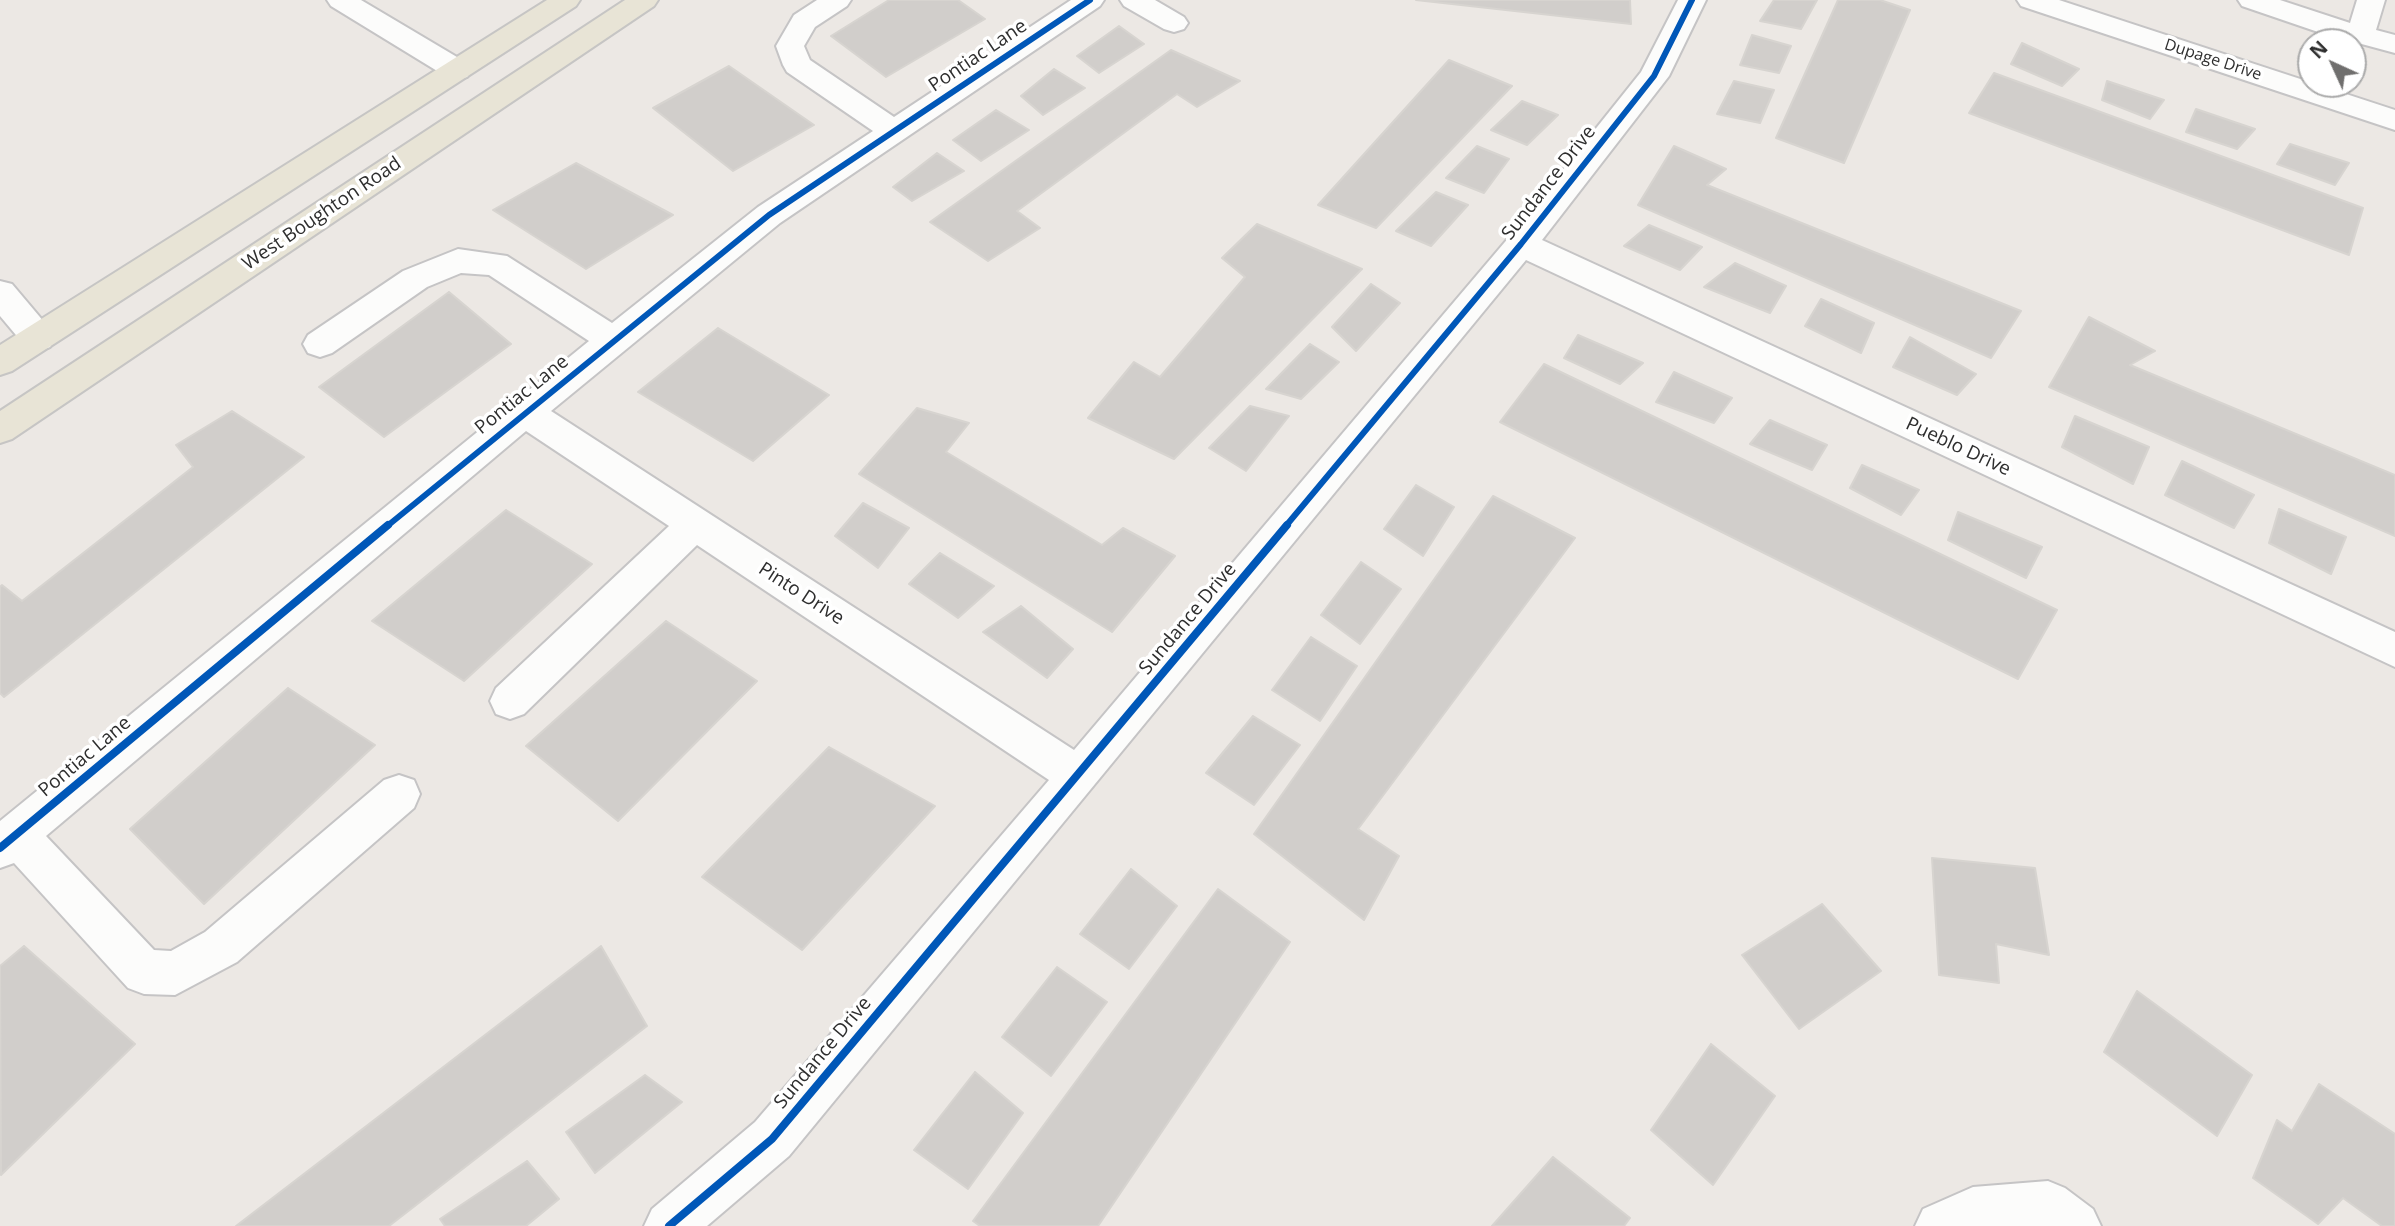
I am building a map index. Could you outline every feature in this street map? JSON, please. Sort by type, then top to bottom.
[{"type":"main road","points":[[0,362],[566,0]]},
{"type":"main road","name":"West Boughton Road","points":[[0,429],[644,0]]},
{"type":"street","points":[[341,0],[457,70]]},
{"type":"street","points":[[837,0],[804,21],[790,46],[797,65],[894,131]]},
{"type":"street","name":"Pontiac Lane","points":[[8,841],[524,412],[769,215],[1090,0]]},
{"type":"street","points":[[1134,0],[1174,23]]},
{"type":"street","name":"Sundance Drive","points":[[669,1226],[772,1139],[1078,776],[1521,244],[1654,76],[1692,0]]},
{"type":"street","name":"Dupage Drive","points":[[2031,0],[2395,120]]},
{"type":"street","points":[[2252,0],[2338,28]]},
{"type":"street","points":[[2362,28],[2371,0]]},
{"type":"street","points":[[2367,37],[2395,44]]},
{"type":"street","name":"Pueblo Drive","points":[[1521,244],[2395,650]]},
{"type":"street","points":[[320,344],[415,279],[458,261],[496,264],[613,340]]},
{"type":"street","points":[[0,293],[38,338]]},
{"type":"street","name":"Pinto Drive","points":[[524,412],[1078,776]]},
{"type":"street","points":[[510,701],[695,524]]},
{"type":"street","points":[[8,841],[144,972],[175,973],[221,947],[399,794]]},
{"type":"street","points":[[1940,1226],[1973,1211],[2048,1205],[2076,1226]]},
{"type":"building","points":[[889,0],[958,0],[985,19],[886,77],[831,36]]},
{"type":"building","points":[[1416,0],[1630,0],[1631,24]]},
{"type":"building","points":[[1774,0],[1817,0],[1801,29],[1760,21]]},
{"type":"building","points":[[1838,0],[1880,0],[1910,10],[1844,163],[1776,138]]},
{"type":"building","points":[[1119,26],[1144,44],[1099,73],[1077,56]]},
{"type":"building","points":[[1752,35],[1791,46],[1779,73],[1740,65]]},
{"type":"building","points":[[2022,43],[2079,69],[2062,86],[2011,64]]},
{"type":"building","points":[[1171,50],[1240,81],[1197,107],[1177,94],[1017,211],[1040,228],[988,261],[930,222]]},
{"type":"building","points":[[1449,60],[1512,86],[1376,228],[1318,205]]},
{"type":"building","points":[[729,66],[814,125],[733,171],[653,108]]},
{"type":"building","points":[[1054,69],[1085,88],[1043,115],[1021,96]]},
{"type":"building","points":[[1994,73],[2363,208],[2349,255],[1969,113]]},
{"type":"building","points":[[1734,81],[1774,90],[1760,123],[1717,114]]},
{"type":"building","points":[[2107,81],[2164,100],[2150,119],[2102,100]]},
{"type":"building","points":[[1522,101],[1558,115],[1527,145],[1491,130]]},
{"type":"building","points":[[2196,109],[2255,129],[2237,149],[2186,132]]},
{"type":"building","points":[[996,110],[1029,130],[981,161],[953,140]]},
{"type":"building","points":[[2290,144],[2349,163],[2335,185],[2277,164]]},
{"type":"building","points":[[1477,146],[1509,159],[1484,193],[1446,178]]},
{"type":"building","points":[[1674,146],[1726,169],[1707,185],[2021,311],[1991,358],[1638,205]]},
{"type":"building","points":[[937,153],[964,171],[912,201],[893,187]]},
{"type":"building","points":[[576,163],[673,215],[586,269],[493,210]]},
{"type":"building","points":[[1436,192],[1468,205],[1431,246],[1396,231]]},
{"type":"building","points":[[1257,224],[1362,269],[1174,459],[1088,418],[1134,362],[1160,377],[1245,277],[1222,258]]},
{"type":"building","points":[[1649,225],[1702,247],[1680,270],[1624,246]]},
{"type":"building","points":[[1735,263],[1786,286],[1770,313],[1704,287]]},
{"type":"building","points":[[1371,284],[1400,303],[1356,351],[1332,327]]},
{"type":"building","points":[[449,292],[511,344],[384,437],[319,387]]},
{"type":"building","points":[[1821,299],[1874,323],[1861,353],[1805,326]]},
{"type":"building","points":[[2089,317],[2155,351],[2130,365],[2395,475],[2395,536],[2049,387]]},
{"type":"building","points":[[718,328],[829,395],[753,461],[638,392]]},
{"type":"building","points":[[1578,335],[1643,363],[1620,384],[1564,358]]},
{"type":"building","points":[[1910,337],[1976,374],[1957,395],[1893,367]]},
{"type":"building","points":[[1310,344],[1339,362],[1301,399],[1266,389]]},
{"type":"building","points":[[1544,364],[2057,610],[2018,679],[1500,422]]},
{"type":"building","points":[[1674,372],[1732,398],[1714,423],[1656,402]]},
{"type":"building","points":[[1250,406],[1289,416],[1246,471],[1209,448]]},
{"type":"building","points":[[917,408],[969,423],[946,452],[1102,545],[1123,528],[1175,556],[1112,632],[859,474]]},
{"type":"building","points":[[232,411],[304,457],[4,697],[0,693],[0,587],[2,585],[22,601],[193,467],[176,445]]},
{"type":"building","points":[[2075,416],[2149,447],[2133,484],[2062,447]]},
{"type":"building","points":[[1770,420],[1827,445],[1812,470],[1750,444]]},
{"type":"building","points":[[2182,461],[2254,495],[2234,528],[2165,495]]},
{"type":"building","points":[[1862,465],[1919,490],[1901,515],[1850,488]]},
{"type":"building","points":[[1416,485],[1454,507],[1423,556],[1384,529]]},
{"type":"building","points":[[1493,496],[1575,538],[1358,829],[1399,856],[1364,920],[1254,834]]},
{"type":"building","points":[[863,503],[909,528],[878,568],[835,536]]},
{"type":"building","points":[[2279,509],[2346,537],[2331,574],[2269,543]]},
{"type":"building","points":[[506,510],[592,564],[464,681],[372,621]]},
{"type":"building","points":[[1958,512],[2042,547],[2026,578],[1948,540]]},
{"type":"building","points":[[940,553],[994,586],[958,618],[909,584]]},
{"type":"building","points":[[1361,562],[1401,589],[1360,644],[1321,615]]},
{"type":"building","points":[[1021,606],[1073,649],[1047,678],[983,632]]},
{"type":"building","points":[[666,621],[757,681],[618,821],[526,746]]},
{"type":"building","points":[[1311,637],[1357,666],[1320,721],[1272,690]]},
{"type":"building","points":[[288,688],[375,745],[204,904],[130,829]]},
{"type":"building","points":[[1253,716],[1300,745],[1254,805],[1206,773]]},
{"type":"building","points":[[829,747],[935,806],[802,950],[702,877]]},
{"type":"building","points":[[1932,858],[2035,868],[2049,955],[1996,944],[1999,983],[1939,975]]},
{"type":"building","points":[[1131,869],[1177,906],[1129,969],[1080,934]]},
{"type":"building","points":[[1218,889],[1290,942],[1098,1226],[980,1226],[973,1221]]},
{"type":"building","points":[[1822,904],[1881,971],[1799,1029],[1742,955]]},
{"type":"building","points":[[24,946],[135,1044],[1,1175],[0,966]]},
{"type":"building","points":[[601,946],[647,1026],[389,1226],[236,1226]]},
{"type":"building","points":[[1057,967],[1107,1002],[1051,1076],[1002,1037]]},
{"type":"building","points":[[2137,991],[2252,1075],[2217,1136],[2104,1052]]},
{"type":"building","points":[[1711,1044],[1775,1096],[1713,1185],[1651,1130]]},
{"type":"building","points":[[975,1072],[1023,1113],[968,1189],[914,1150]]},
{"type":"building","points":[[645,1075],[682,1102],[595,1173],[566,1132]]},
{"type":"building","points":[[2319,1084],[2395,1134],[2395,1226],[2382,1226],[2343,1198],[2318,1224],[2253,1178],[2277,1120],[2292,1131]]},
{"type":"building","points":[[1553,1157],[1630,1218],[1624,1226],[1492,1226]]},
{"type":"building","points":[[527,1161],[559,1199],[526,1226],[445,1226],[440,1219]]},
{"type":"cycle path","points":[[0,848],[525,412],[769,215],[1090,0]]},
{"type":"cycle path","points":[[669,1226],[772,1139],[1078,776],[1521,244],[1654,76],[1692,0]]}]
